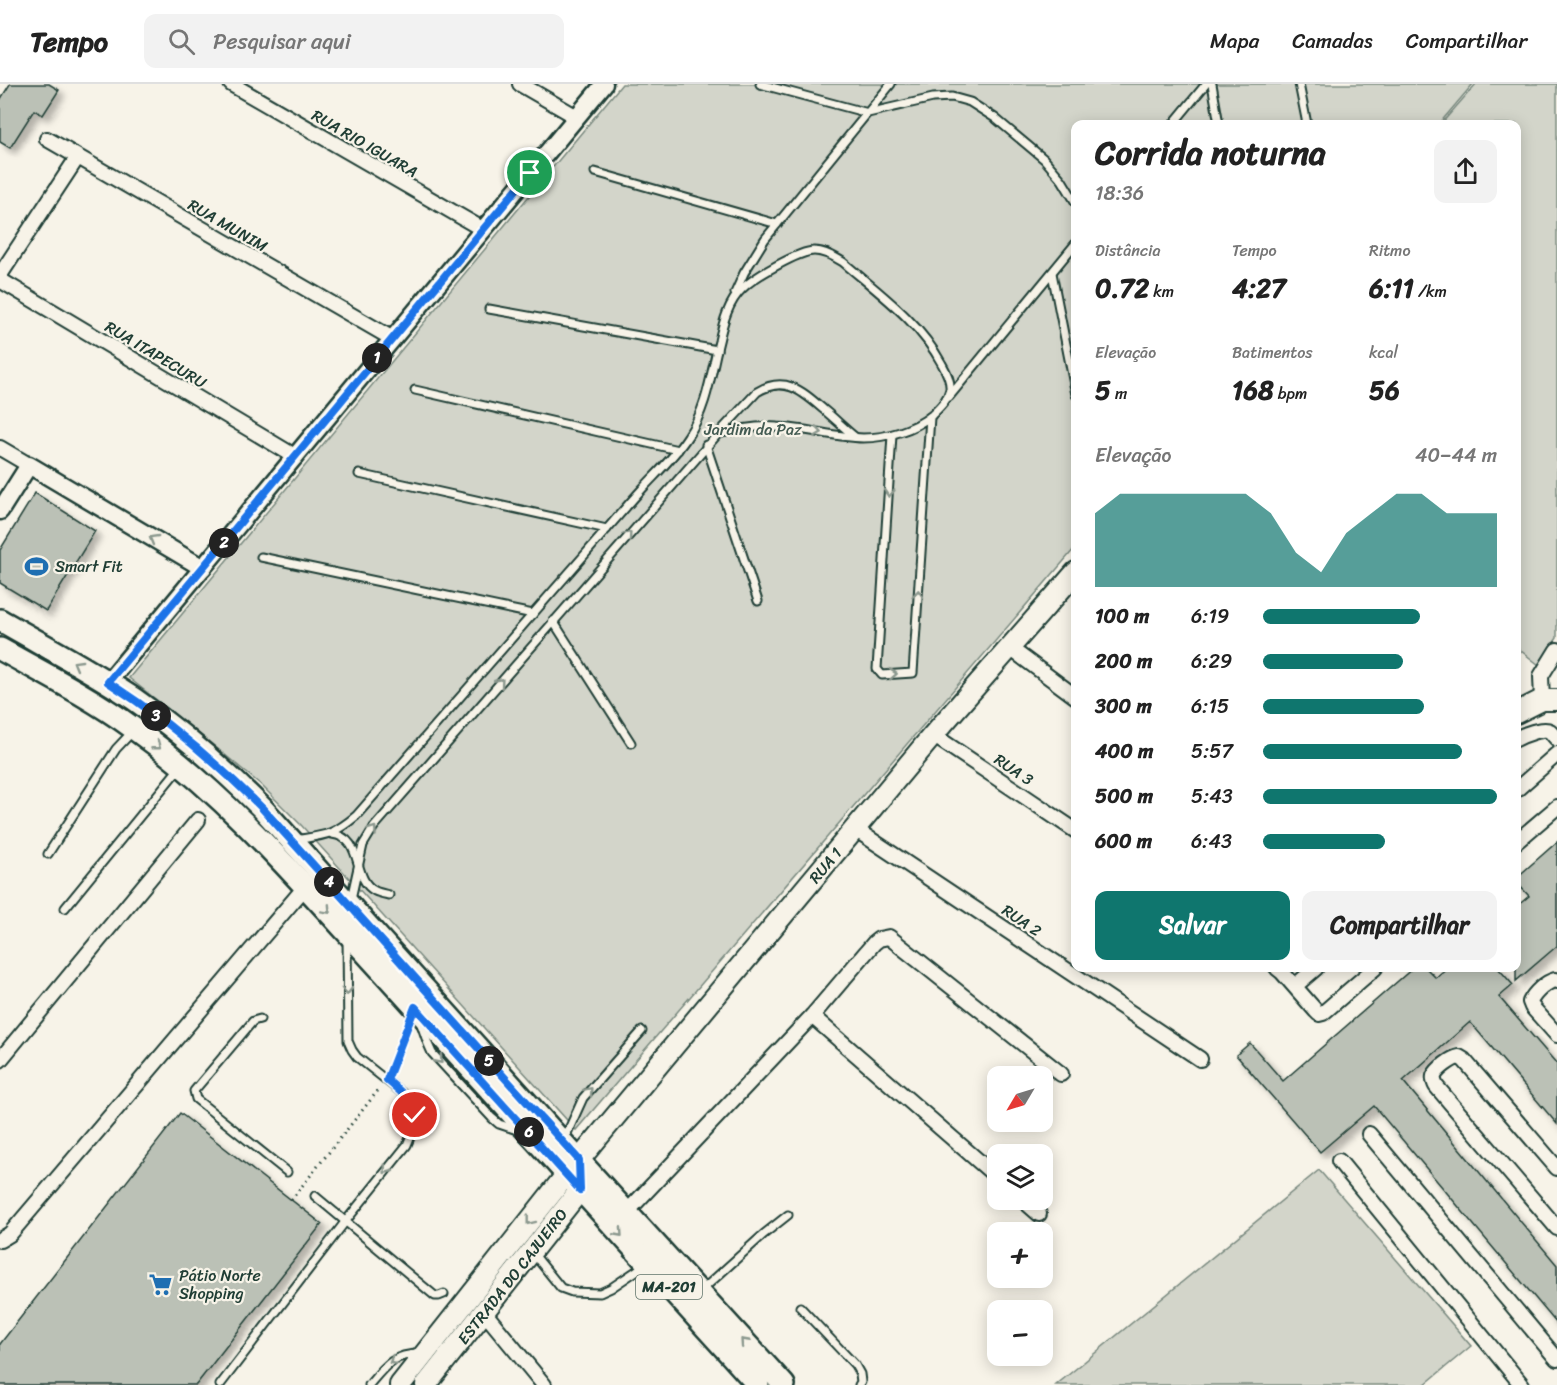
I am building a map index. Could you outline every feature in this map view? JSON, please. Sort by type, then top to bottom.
[{"type":"main road","name":"RUA 1","points":[[575,1175],[933,735],[1071,578]]},
{"type":"main road","name":"MA-201","points":[[0,620],[134,699],[200,750],[255,800],[563,1143],[575,1175],[647,1264],[758,1385]]},
{"type":"main road","name":"MA-201","points":[[0,649],[111,712],[181,765],[238,816],[306,887],[531,1135],[575,1175],[626,1213],[784,1385]]},
{"type":"main road","points":[[1521,711],[1549,700]]},
{"type":"main road","name":"ESTRADA DO CAJUEIRO","points":[[426,1385],[531,1251],[575,1175]]},
{"type":"main road","name":"ESTRADA DO CAJUEIRO","points":[[400,1385],[575,1175]]},
{"type":"main road","points":[[425,1354],[441,1367]]},
{"type":"street","name":"RUA RIO IGUARA","points":[[231,84],[484,230]]},
{"type":"street","points":[[520,84],[577,117]]},
{"type":"street","points":[[108,682],[604,84]]},
{"type":"street","name":"RUA MUNIM","points":[[47,140],[393,339]]},
{"type":"street","points":[[0,275],[77,158]]},
{"type":"street","name":"RUA ITAPECURU","points":[[0,280],[296,457]]},
{"type":"street","points":[[0,448],[203,568]]},
{"type":"street","points":[[0,511],[29,465]]},
{"type":"street","points":[[1010,648],[1071,693]]},
{"type":"street","points":[[1549,700],[1541,676],[1557,650]]},
{"type":"street","points":[[1521,736],[1545,730],[1550,731],[1557,739]]},
{"type":"street","name":"RUA 3","points":[[933,735],[1071,828]]},
{"type":"street","points":[[1521,786],[1557,754]]},
{"type":"street","points":[[1521,838],[1557,807]]},
{"type":"street","points":[[0,1060],[198,820]]},
{"type":"street","name":"RUA 2","points":[[855,829],[1200,1059]]},
{"type":"street","points":[[0,1240],[10,1234],[306,887]]},
{"type":"street","points":[[626,1213],[812,1016],[879,939],[889,937],[1061,1074]]},
{"type":"street","points":[[1303,972],[1286,977],[1319,1014],[1370,972]]},
{"type":"street","points":[[1557,981],[1549,982],[1530,1002],[1557,1035]]},
{"type":"street","points":[[812,1016],[987,1168]]},
{"type":"street","points":[[1557,1168],[1464,1060],[1459,1057],[1454,1058],[1435,1073],[1433,1079],[1436,1086],[1557,1228]]},
{"type":"street","points":[[1369,1134],[1557,1359]]},
{"type":"street","points":[[1339,1161],[1522,1385]]},
{"type":"street","points":[[1034,1210],[1039,1214]]},
{"type":"street","points":[[484,1312],[544,1385]]},
{"type":"lane","points":[[760,84],[868,113],[933,98],[952,97],[970,102],[995,118],[1044,159],[1071,195]]},
{"type":"lane","points":[[327,835],[356,816],[678,450],[690,434],[705,401],[722,327],[748,265],[765,238],[891,84]]},
{"type":"lane","points":[[1176,120],[1206,84]]},
{"type":"lane","points":[[1212,84],[1218,120]]},
{"type":"lane","points":[[1299,84],[1306,120]]},
{"type":"lane","points":[[595,172],[777,224]]},
{"type":"lane","points":[[718,434],[777,426],[866,438],[892,435],[911,427],[930,417],[964,380],[1071,249]]},
{"type":"lane","points":[[731,303],[741,289],[751,281],[807,251],[817,250],[832,256],[843,262],[909,319],[936,353],[950,385],[948,397],[941,405]]},
{"type":"lane","points":[[1052,273],[1071,369]]},
{"type":"lane","points":[[489,309],[717,350]]},
{"type":"lane","points":[[350,905],[363,845],[374,827],[706,445],[758,392],[765,388],[785,385],[795,388],[805,393],[855,437]]},
{"type":"lane","points":[[415,390],[678,450]]},
{"type":"lane","points":[[892,435],[877,669],[882,675],[913,673],[930,417]]},
{"type":"lane","points":[[706,445],[758,601]]},
{"type":"lane","points":[[359,474],[607,529]]},
{"type":"lane","points":[[261,556],[533,614]]},
{"type":"lane","points":[[553,621],[631,743]]},
{"type":"lane","points":[[48,854],[116,749],[135,729]]},
{"type":"lane","points":[[65,908],[181,765]]},
{"type":"lane","points":[[291,840],[333,834],[345,838],[351,844],[361,873],[368,885],[373,890],[389,894]]},
{"type":"lane","points":[[220,1385],[406,1145],[414,1128],[415,1115],[406,1096],[357,1057],[348,1041],[347,932]]},
{"type":"lane","points":[[260,1019],[253,1021],[246,1029],[194,1091],[194,1097],[287,1172]]},
{"type":"lane","points":[[563,1143],[583,1098],[642,1031]]},
{"type":"lane","points":[[315,1196],[435,1296],[444,1294]]},
{"type":"lane","points":[[699,1293],[788,1215]]},
{"type":"lane","points":[[531,1251],[561,1288],[572,1292],[600,1293],[647,1264]]},
{"type":"lane","points":[[800,1307],[855,1365],[860,1374],[859,1385]]},
{"type":"lane","points":[[369,1385],[385,1365],[396,1358],[407,1354],[425,1354]]},
{"type":"path","points":[[291,1200],[387,1080],[415,1007]]},
{"type":"green space","name":"Jardim da Paz","points":[[622,84],[1473,84],[1442,120],[1071,120],[1071,553],[576,1130],[302,826],[260,784],[129,678]]},
{"type":"green space","points":[[1476,84],[1557,84],[1557,638],[1539,665],[1521,651],[1521,120],[1444,120]]},
{"type":"green space","points":[[1319,1170],[1471,1346],[1424,1385],[1056,1385]]},
{"type":"building","points":[[10,84],[49,84],[59,90],[43,115],[34,110],[10,148],[0,142],[0,100]]},
{"type":"building","name":"Smart Fit","points":[[35,493],[95,531],[46,611],[0,583],[0,550]]},
{"type":"building","points":[[1557,842],[1557,946],[1516,981],[1516,972],[1521,972],[1521,903],[1529,896],[1521,887],[1521,874]]},
{"type":"building","points":[[1408,972],[1430,972],[1436,978],[1443,972],[1502,972],[1513,985],[1499,997],[1557,1064],[1557,1124],[1470,1022],[1403,1081],[1557,1265],[1557,1324],[1374,1106],[1320,1152],[1236,1055],[1250,1043],[1283,1081]]},
{"type":"building","name":"Pátio Norte Shopping","points":[[180,1113],[322,1224],[196,1385],[0,1385],[0,1344]]},
{"type":"place","name":"Smart Fit","points":[[37,566]]},
{"type":"place","name":"Pátio Norte Shopping","points":[[161,1284]]},
{"type":"route","points":[[415,1115],[406,1096],[387,1080],[415,1007],[580,1190],[579,1160],[262,808],[200,750],[108,682],[530,173]]}]
